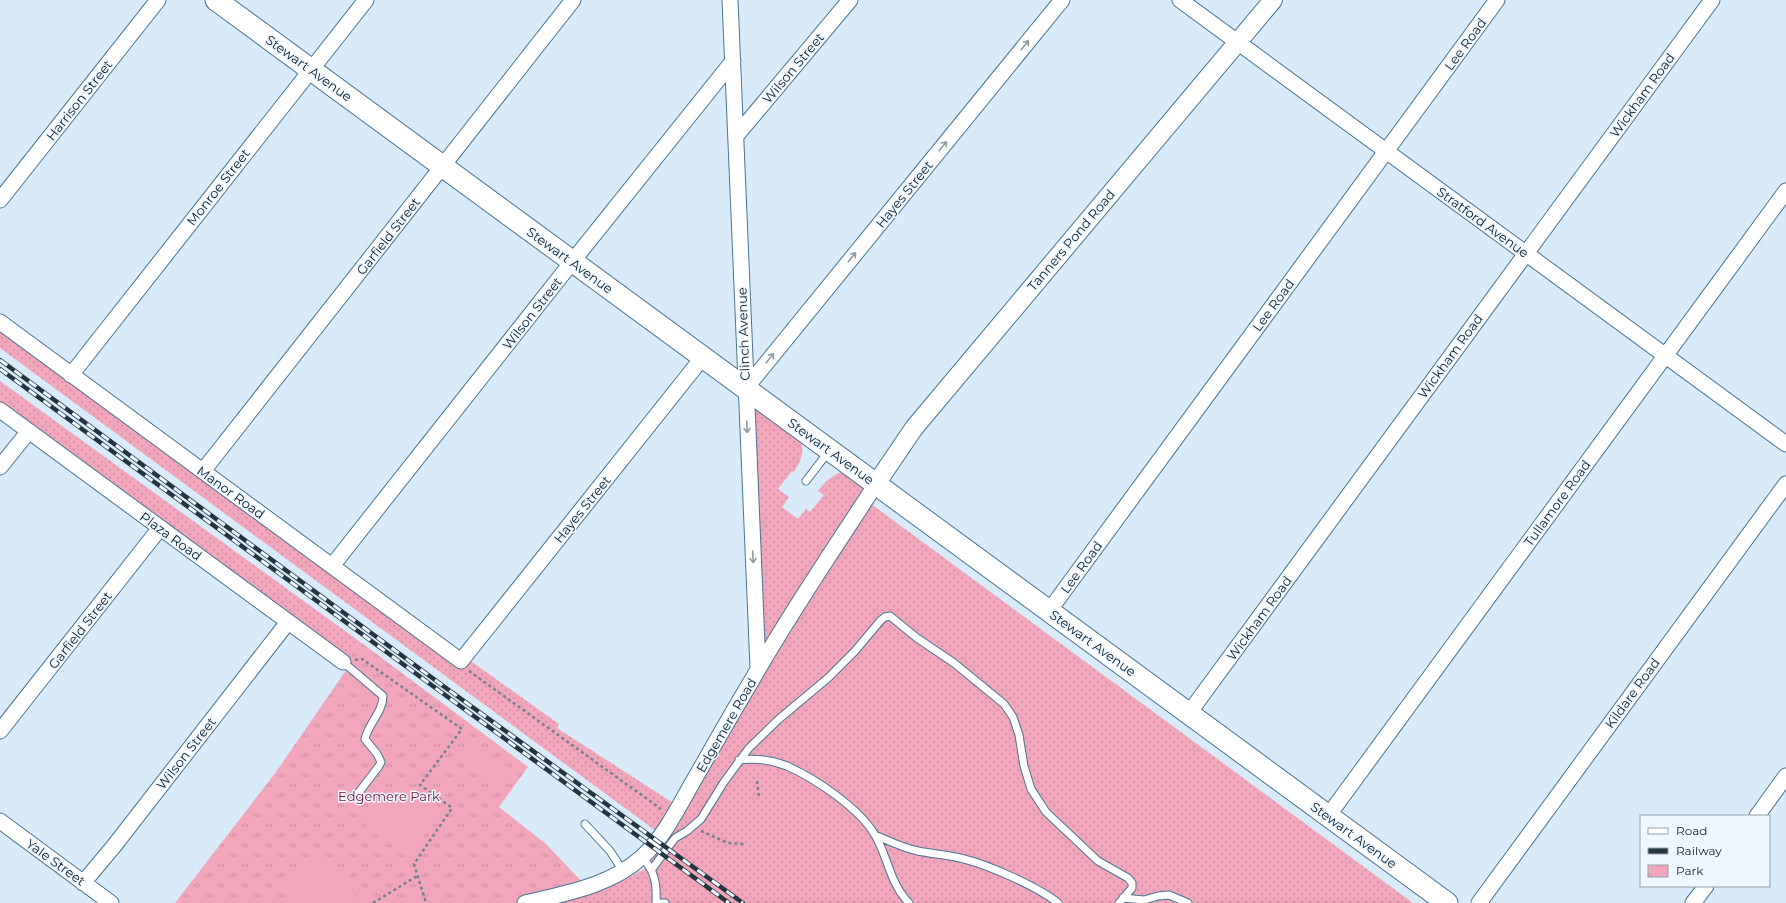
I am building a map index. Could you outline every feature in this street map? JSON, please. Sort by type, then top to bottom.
[{"type":"main road","name":"Stewart Avenue","points":[[216,0],[1447,903]]},
{"type":"street","name":"Harrison Street","points":[[0,200],[158,0]]},
{"type":"street","name":"Monroe Street","points":[[71,375],[366,0]]},
{"type":"street","name":"Garfield Street","points":[[203,471],[573,0]]},
{"type":"street","name":"Clinch Avenue","points":[[730,0],[758,668]]},
{"type":"street","name":"Wilson Street","points":[[736,136],[850,0]]},
{"type":"street","name":"Hayes Street","points":[[746,388],[1062,0]]},
{"type":"street","name":"Stratford Avenue","points":[[1180,0],[1786,444]]},
{"type":"street","name":"Tanners Pond Road","points":[[876,484],[914,428],[1273,0]]},
{"type":"street","name":"Lee Road","points":[[1049,611],[1497,0]]},
{"type":"street","name":"Wickham Road","points":[[1189,713],[1712,0]]},
{"type":"street","name":"Wilson Street","points":[[332,566],[733,61]]},
{"type":"street","name":"Tullamore Road","points":[[1328,816],[1786,191]]},
{"type":"street","name":"Manor Road","points":[[0,322],[461,661]]},
{"type":"street","name":"Hayes Street","points":[[461,661],[703,358]]},
{"type":"street","name":"Plaza Road","points":[[0,410],[343,662]]},
{"type":"street","points":[[0,467],[29,431]]},
{"type":"street","name":"Edgemere Road","points":[[526,903],[572,892],[597,884],[623,871],[642,857],[657,840],[673,817],[758,668],[876,484]]},
{"type":"street","name":"Kildare Road","points":[[1479,903],[1786,484]]},
{"type":"street","name":"Garfield Street","points":[[0,731],[160,528]]},
{"type":"street","name":"Wilson Street","points":[[83,883],[114,846],[288,622]]},
{"type":"street","points":[[1758,815],[1786,776]]},
{"type":"street","name":"Yale Street","points":[[0,821],[112,903]]},
{"type":"street","points":[[1693,903],[1705,887]]},
{"type":"lane","points":[[806,481],[829,450]]},
{"type":"lane","points":[[652,869],[675,838],[701,819],[739,760],[760,736],[834,673],[881,620],[890,616],[917,638],[954,663],[1004,704],[1013,717],[1019,735],[1024,766],[1031,789],[1046,812],[1098,861],[1128,878],[1132,883],[1132,888],[1121,901]]},
{"type":"lane","points":[[343,662],[383,696],[383,702],[366,732],[365,739],[377,754],[381,762],[356,796]]},
{"type":"lane","points":[[739,760],[765,760],[786,766],[805,776],[846,804],[869,825],[875,835],[893,881],[908,903]]},
{"type":"lane","points":[[585,824],[610,851],[623,871]]},
{"type":"lane","points":[[875,835],[917,851],[964,859],[984,865],[1036,890],[1058,903]]},
{"type":"lane","points":[[642,857],[652,869],[656,883],[656,903],[665,903]]},
{"type":"lane","points":[[1121,901],[1144,900],[1169,895],[1188,903]]},
{"type":"path","points":[[343,662],[362,659],[462,729],[420,785],[452,808],[414,864],[426,903]]},
{"type":"path","points":[[461,661],[466,669],[673,817]]},
{"type":"path","points":[[757,781],[759,798]]},
{"type":"path","points":[[694,825],[702,832],[728,842],[745,844]]},
{"type":"path","points":[[373,903],[417,876]]},
{"type":"green space","points":[[0,325],[559,724],[557,728],[681,808],[760,669],[750,397],[800,434],[802,454],[799,462],[794,472],[792,471],[778,489],[789,497],[782,507],[798,519],[806,509],[810,512],[824,495],[818,491],[828,480],[848,469],[870,485],[863,498],[1413,903],[525,903],[628,878],[644,869],[667,839],[0,348]]},
{"type":"green space","points":[[0,381],[359,641],[346,660],[0,410]]},
{"type":"green space","name":"Edgemere Park","points":[[359,641],[528,767],[499,807],[546,844],[588,888],[525,903],[175,903],[276,772],[351,663],[346,660]]},
{"type":"green space","points":[[471,739],[511,769],[497,787],[457,757]]},
{"type":"green space","points":[[399,779],[442,810],[408,857],[365,825]]},
{"type":"green space","points":[[320,858],[360,889],[349,903],[288,903],[288,888],[290,880],[294,874],[305,863]]},
{"type":"railway","points":[[0,360],[446,688],[743,903]]},
{"type":"railway","points":[[0,369],[729,903]]}]
